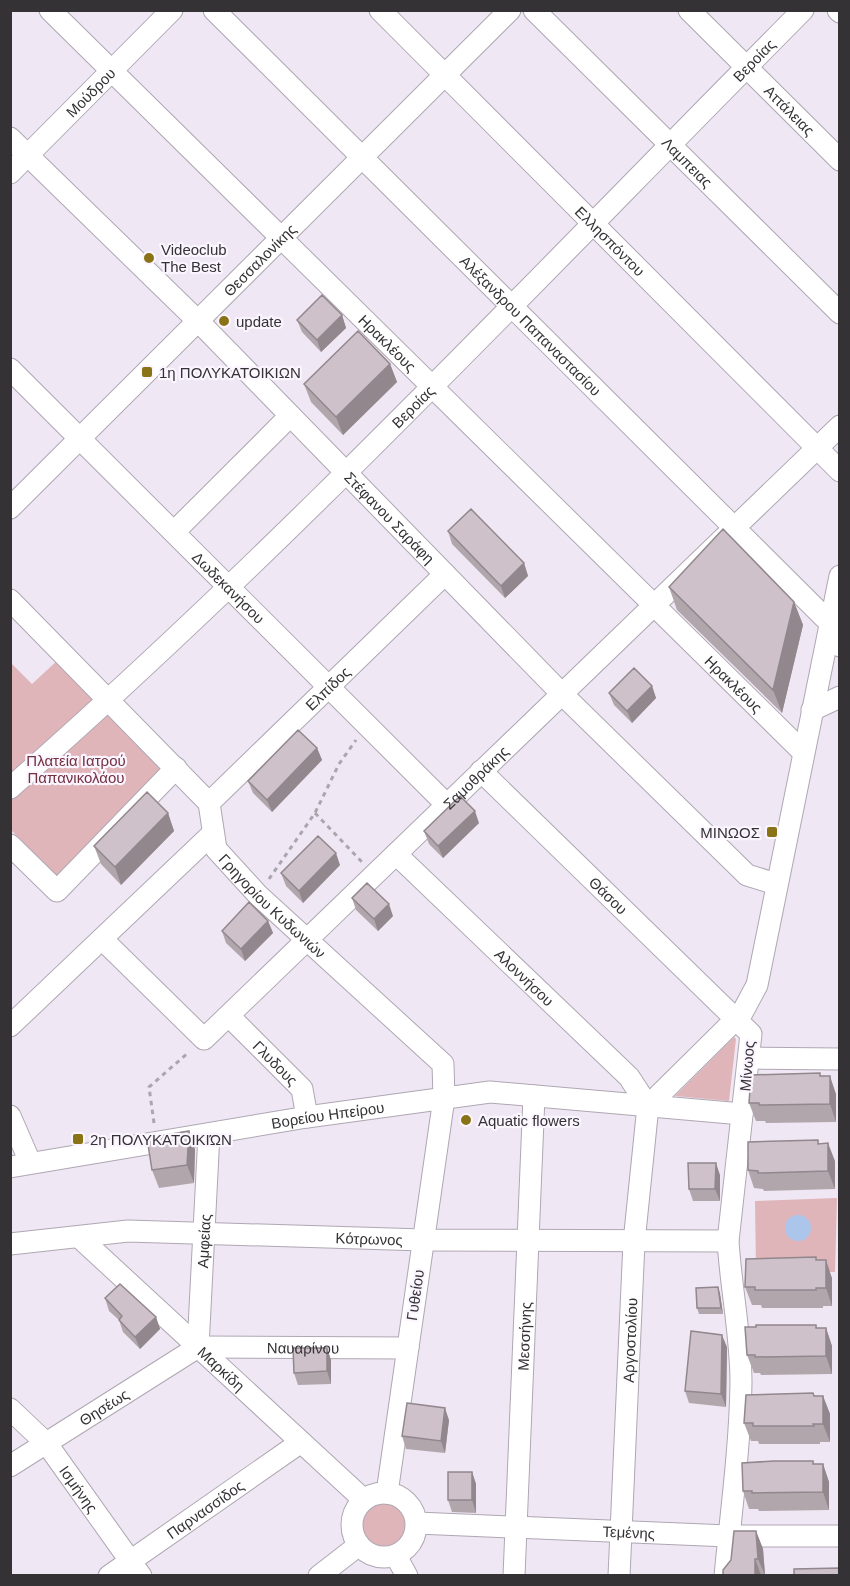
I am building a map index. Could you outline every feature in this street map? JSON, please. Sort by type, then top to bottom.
[{"type":"street","name":"Ηρακλέους","points":[[50,10],[803,752]]},
{"type":"street","name":"Μούδρου","points":[[10,173],[172,10]]},
{"type":"street","name":"Αλέξανδρου Παπαναστασίου","points":[[214,10],[830,623],[840,646]]},
{"type":"street","name":"Ελλησπόντου","points":[[380,10],[815,449],[840,471]]},
{"type":"street","name":"Θεσσαλονίκης","points":[[10,508],[510,10]]},
{"type":"street","name":"Λαμπειας","points":[[534,10],[668,146],[840,313]]},
{"type":"street","name":"Αττάλειας","points":[[689,10],[840,160]]},
{"type":"street","name":"Βεροίας","points":[[10,788],[110,701],[433,386],[803,10]]},
{"type":"street","name":"Στέφανου Σαράφη","points":[[10,138],[198,321],[562,693],[747,875],[776,884]]},
{"type":"street","name":"Δωδεκανήσου","points":[[10,369],[447,805]]},
{"type":"street","points":[[174,532],[290,416]]},
{"type":"street","name":"Σαμοθράκης","points":[[204,1039],[840,426]]},
{"type":"street","name":"Ελπίδος","points":[[209,802],[445,574]]},
{"type":"street","name":"Μίνωος","points":[[724,1575],[741,1383],[737,1310],[728,1241],[751,1034],[735,1020],[749,1004],[757,985],[840,576]]},
{"type":"street","points":[[10,600],[209,802]]},
{"type":"street","points":[[812,710],[840,697]]},
{"type":"street","points":[[10,845],[57,891],[176,768]]},
{"type":"street","name":"Θάσου","points":[[481,771],[735,1020]]},
{"type":"street","name":"Γρηγορίου Κυδωνιών","points":[[209,802],[216,849],[258,895],[443,1064],[444,1098]]},
{"type":"street","points":[[10,1026],[213,833]]},
{"type":"street","name":"Αλοννήσου","points":[[396,854],[629,1077],[648,1106]]},
{"type":"street","points":[[102,939],[204,1039]]},
{"type":"street","name":"Γλυδους","points":[[229,1016],[302,1089],[307,1117]]},
{"type":"street","points":[[648,1106],[735,1020]]},
{"type":"street","points":[[749,1058],[840,1059]]},
{"type":"street","name":"Βορείου Ηπείρου","points":[[20,1165],[307,1117],[490,1092],[742,1114]]},
{"type":"street","name":"Μεσσήνης","points":[[514,1575],[514,1527],[534,1096]]},
{"type":"street","name":"Γυθείου","points":[[387,1492],[444,1098]]},
{"type":"street","name":"Αργοστολίου","points":[[619,1575],[634,1242],[648,1106]]},
{"type":"street","points":[[10,1116],[20,1165]]},
{"type":"street","name":"Αμφείας","points":[[198,1347],[209,1134]]},
{"type":"street","name":"Κότρωνος","points":[[10,1244],[128,1231],[204,1231],[423,1240],[728,1241]]},
{"type":"street","name":"Μαρκίδη","points":[[79,1237],[364,1500]]},
{"type":"street","name":"Ναυαρίνου","points":[[198,1347],[408,1348]]},
{"type":"street","name":"Θησέως","points":[[10,1466],[198,1347]]},
{"type":"street","name":"Ισμήνης","points":[[10,1409],[47,1444],[136,1568]]},
{"type":"street","name":"Παρνασσίδος","points":[[109,1575],[136,1568],[301,1442]]},
{"type":"street","points":[[387,1492],[406,1500],[417,1522],[415,1535],[407,1549],[396,1556],[377,1557],[359,1545],[352,1523],[354,1513],[364,1500],[387,1492]]},
{"type":"street","name":"Τεμένης","points":[[417,1522],[728,1536],[840,1536]]},
{"type":"street","points":[[319,1575],[359,1545]]},
{"type":"street","points":[[396,1556],[407,1575]]},
{"type":"path","points":[[258,895],[315,813],[339,764],[367,725]]},
{"type":"path","points":[[315,813],[374,875]]},
{"type":"path","points":[[156,1142],[149,1087],[204,1039]]},
{"type":"green space","name":"Πλατεία Ιατρού Παπανικολάου","points":[[59,659],[167,768],[58,877],[11,830],[10,662],[32,684]]},
{"type":"green space","points":[[734,1037],[736,1039],[729,1101],[675,1096]]},
{"type":"green space","points":[[837,1198],[835,1272],[756,1272],[755,1201]]},
{"type":"green space","points":[[384,1497],[394,1499],[403,1505],[409,1514],[411,1524],[409,1534],[403,1543],[394,1549],[384,1551],[374,1549],[365,1543],[359,1534],[357,1524],[359,1514],[365,1505],[374,1499]]},
{"type":"water","points":[[798,1215],[807,1219],[811,1228],[807,1237],[798,1241],[789,1237],[785,1228],[789,1219]]},
{"type":"building","points":[[322,295],[342,315],[317,340],[297,320]]},
{"type":"building","points":[[358,331],[390,364],[336,417],[304,384]]},
{"type":"building","points":[[471,509],[524,563],[501,586],[448,531]]},
{"type":"building","points":[[723,529],[794,602],[773,690],[669,587]]},
{"type":"building","points":[[634,668],[652,686],[627,711],[609,693]]},
{"type":"building","points":[[298,730],[317,748],[267,800],[248,781]]},
{"type":"building","points":[[147,792],[168,813],[115,867],[94,846]]},
{"type":"building","points":[[460,796],[475,811],[438,846],[424,831]]},
{"type":"building","points":[[318,836],[336,853],[299,891],[281,873]]},
{"type":"building","points":[[367,883],[389,904],[374,919],[352,898]]},
{"type":"building","points":[[249,902],[268,921],[241,949],[222,931]]},
{"type":"building","points":[[820,1073],[820,1076],[830,1076],[830,1104],[759,1105],[759,1103],[749,1103],[751,1075]]},
{"type":"building","points":[[189,1131],[187,1165],[152,1170],[147,1138]]},
{"type":"building","points":[[818,1140],[818,1144],[828,1143],[828,1171],[758,1173],[758,1171],[748,1170],[748,1142]]},
{"type":"building","points":[[688,1163],[716,1163],[715,1189],[689,1189]]},
{"type":"building","points":[[816,1257],[816,1260],[826,1260],[826,1288],[755,1290],[755,1287],[745,1287],[746,1259]]},
{"type":"building","points":[[120,1284],[156,1317],[135,1337],[119,1320],[122,1316],[105,1298]]},
{"type":"building","points":[[718,1287],[721,1308],[697,1308],[696,1288]]},
{"type":"building","points":[[756,1325],[816,1325],[816,1328],[826,1328],[826,1356],[755,1357],[755,1355],[747,1355],[745,1327],[756,1327]]},
{"type":"building","points":[[691,1331],[722,1335],[721,1394],[685,1391]]},
{"type":"building","points":[[293,1348],[327,1348],[327,1371],[294,1373]]},
{"type":"building","points":[[813,1393],[814,1396],[823,1396],[823,1424],[753,1426],[753,1423],[744,1423],[746,1395]]},
{"type":"building","points":[[407,1403],[445,1408],[441,1441],[402,1436]]},
{"type":"building","points":[[813,1461],[813,1464],[823,1464],[823,1492],[752,1493],[752,1491],[743,1491],[742,1463]]},
{"type":"building","points":[[448,1472],[472,1472],[472,1500],[448,1500]]},
{"type":"building","points":[[734,1531],[756,1531],[758,1559],[755,1559],[755,1575],[723,1575],[723,1570],[731,1560]]},
{"type":"building","points":[[840,1568],[840,1575],[794,1575],[794,1569]]},
{"type":"place","name":"Videoclub The Best","points":[[149,258]]},
{"type":"place","name":"update","points":[[224,321]]},
{"type":"place","name":"1η ΠΟΛΥΚΑΤΟΙΚΙΩΝ","points":[[147,372]]},
{"type":"place","name":"ΜΙΝΩΟΣ","points":[[772,832]]},
{"type":"place","name":"Aquatic flowers","points":[[466,1120]]},
{"type":"place","name":"2η ΠΟΛΥΚΑΤΟΙΚΙΏΝ","points":[[78,1139]]}]
